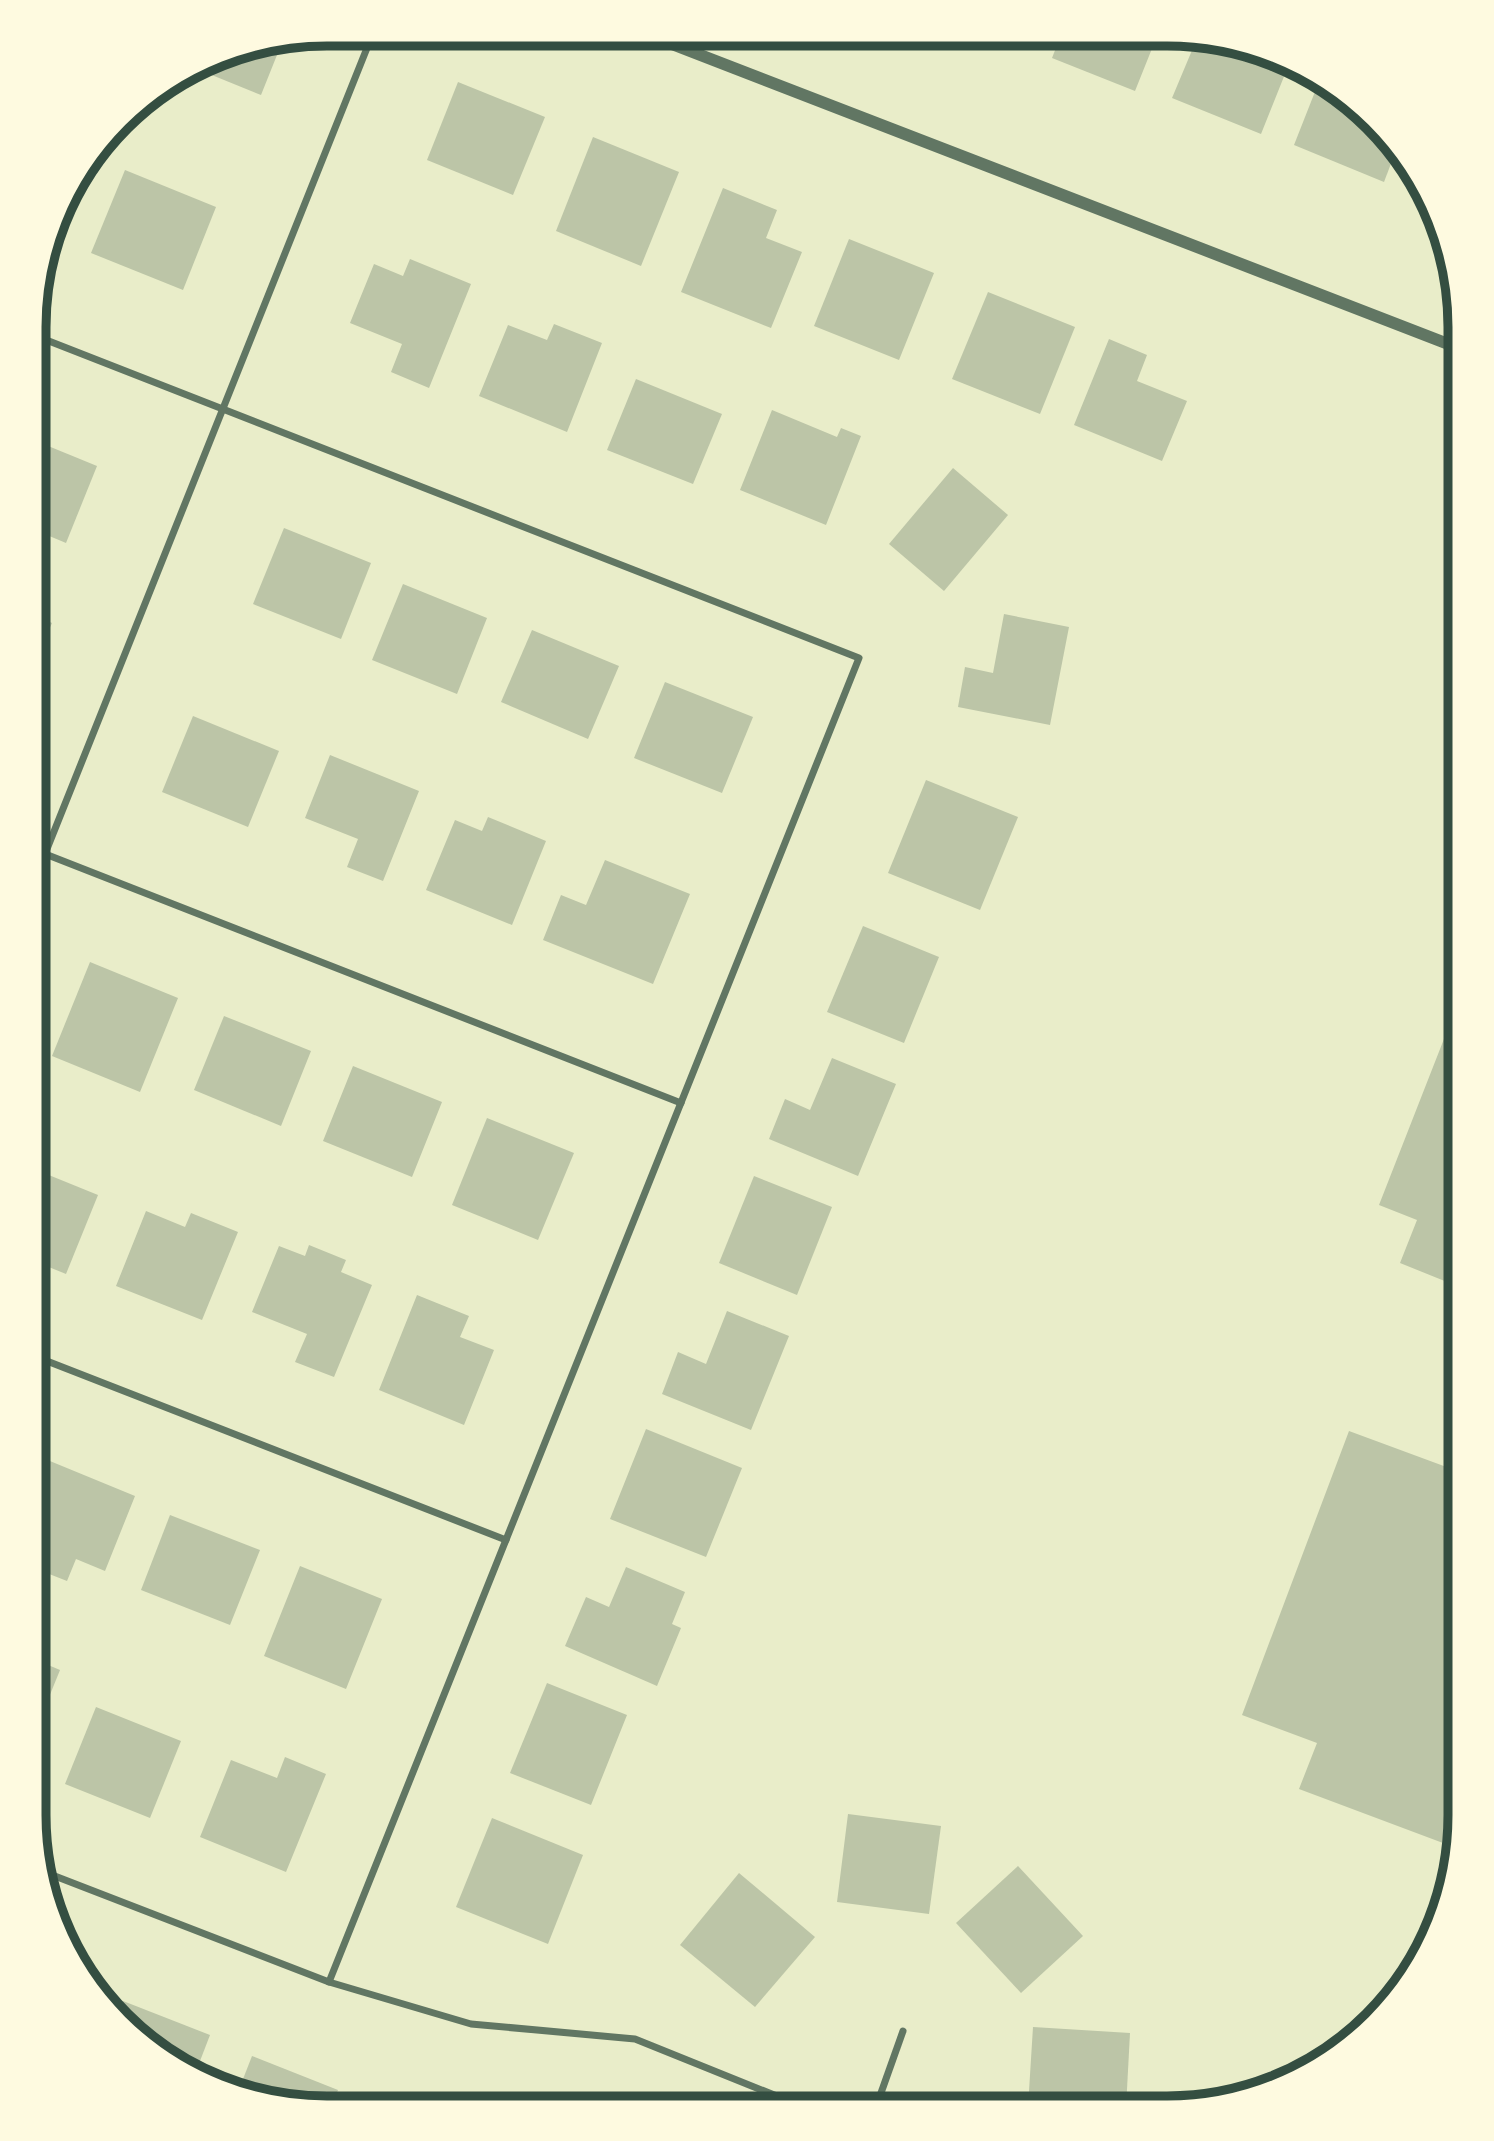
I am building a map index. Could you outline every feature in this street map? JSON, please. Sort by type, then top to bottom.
[{"type":"street","points":[[46,851],[221,407],[368,46]]},
{"type":"street","points":[[677,46],[1448,344]]},
{"type":"street","points":[[46,340],[859,659],[329,1982]]},
{"type":"street","points":[[46,854],[681,1103]]},
{"type":"street","points":[[46,1361],[506,1539]]},
{"type":"street","points":[[52,1875],[329,1982],[471,2024],[635,2039],[777,2096]]},
{"type":"street","points":[[880,2096],[903,2031]]},
{"type":"building","points":[[1057,46],[1153,46],[1135,91],[1052,58]]},
{"type":"building","points":[[1193,47],[1241,55],[1286,72],[1261,134],[1172,98]]},
{"type":"building","points":[[279,50],[261,95],[206,73],[236,60]]},
{"type":"building","points":[[458,82],[545,117],[513,195],[427,160]]},
{"type":"building","points":[[1316,88],[1353,115],[1393,158],[1384,182],[1294,145]]},
{"type":"building","points":[[593,137],[679,172],[641,266],[556,231]]},
{"type":"building","points":[[125,170],[216,207],[183,290],[91,253]]},
{"type":"building","points":[[723,188],[777,210],[766,238],[802,252],[771,328],[681,292]]},
{"type":"building","points":[[849,239],[934,273],[899,360],[814,326]]},
{"type":"building","points":[[410,259],[471,284],[429,388],[391,372],[402,344],[350,323],[374,264],[403,276]]},
{"type":"building","points":[[988,292],[1075,327],[1040,414],[952,379]]},
{"type":"building","points":[[554,324],[602,343],[567,432],[479,396],[508,325],[547,340]]},
{"type":"building","points":[[1109,339],[1147,355],[1137,381],[1187,401],[1162,461],[1074,425]]},
{"type":"building","points":[[636,379],[722,414],[693,484],[607,450]]},
{"type":"building","points":[[772,410],[837,437],[841,428],[861,436],[826,525],[740,490]]},
{"type":"building","points":[[46,445],[97,466],[66,543],[46,535]]},
{"type":"building","points":[[953,468],[1008,515],[944,591],[889,544]]},
{"type":"building","points":[[284,528],[371,563],[341,639],[253,604]]},
{"type":"building","points":[[403,584],[487,618],[457,694],[372,660]]},
{"type":"building","points":[[1004,614],[1069,627],[1050,725],[958,707],[965,667],[993,673]]},
{"type":"building","points":[[46,620],[52,623],[46,636]]},
{"type":"building","points":[[532,630],[619,666],[588,739],[501,702]]},
{"type":"building","points":[[665,682],[753,717],[722,793],[634,758]]},
{"type":"building","points":[[193,716],[279,751],[248,827],[162,792]]},
{"type":"building","points":[[330,755],[419,791],[383,881],[347,867],[358,839],[305,818]]},
{"type":"building","points":[[926,780],[1018,817],[980,910],[888,873]]},
{"type":"building","points":[[488,817],[546,841],[512,925],[426,890],[455,820],[482,831]]},
{"type":"building","points":[[605,860],[690,894],[653,984],[543,940],[561,895],[586,905]]},
{"type":"building","points":[[863,926],[939,957],[904,1043],[827,1012]]},
{"type":"building","points":[[90,962],[178,998],[140,1092],[52,1056]]},
{"type":"building","points":[[224,1016],[311,1051],[281,1126],[194,1090]]},
{"type":"building","points":[[1448,1029],[1448,1282],[1400,1263],[1417,1220],[1379,1205]]},
{"type":"building","points":[[832,1058],[896,1084],[858,1176],[769,1139],[785,1099],[810,1110]]},
{"type":"building","points":[[353,1066],[442,1102],[412,1177],[323,1141]]},
{"type":"building","points":[[487,1118],[574,1153],[538,1240],[452,1205]]},
{"type":"building","points":[[46,1174],[98,1195],[66,1274],[46,1266]]},
{"type":"building","points":[[754,1176],[832,1207],[797,1295],[719,1263]]},
{"type":"building","points":[[146,1211],[185,1227],[191,1213],[238,1232],[202,1320],[116,1286]]},
{"type":"building","points":[[309,1245],[346,1260],[341,1272],[372,1285],[334,1377],[295,1362],[307,1334],[252,1312],[279,1246],[305,1256]]},
{"type":"building","points":[[417,1295],[469,1316],[460,1337],[494,1350],[464,1425],[379,1390]]},
{"type":"building","points":[[727,1311],[789,1336],[751,1430],[662,1394],[678,1352],[706,1364]]},
{"type":"building","points":[[646,1429],[742,1468],[706,1557],[610,1519]]},
{"type":"building","points":[[1349,1431],[1448,1468],[1447,1844],[1299,1789],[1317,1743],[1242,1715]]},
{"type":"building","points":[[46,1459],[135,1496],[105,1571],[76,1559],[67,1581],[46,1573]]},
{"type":"building","points":[[170,1515],[260,1550],[230,1625],[141,1590]]},
{"type":"building","points":[[300,1566],[382,1599],[346,1689],[264,1656]]},
{"type":"building","points":[[626,1567],[685,1592],[672,1624],[681,1628],[657,1686],[565,1646],[586,1597],[609,1607]]},
{"type":"building","points":[[46,1664],[60,1670],[46,1704]]},
{"type":"building","points":[[547,1683],[627,1715],[591,1805],[510,1773]]},
{"type":"building","points":[[96,1707],[181,1741],[150,1818],[65,1784]]},
{"type":"building","points":[[285,1757],[326,1774],[286,1872],[200,1837],[231,1760],[277,1778]]},
{"type":"building","points":[[848,1814],[941,1826],[929,1914],[837,1902]]},
{"type":"building","points":[[492,1818],[583,1855],[548,1944],[456,1907]]},
{"type":"building","points":[[1018,1866],[1083,1936],[1021,1993],[956,1923]]},
{"type":"building","points":[[739,1873],[815,1937],[755,2007],[680,1945]]},
{"type":"building","points":[[123,2001],[210,2035],[198,2065],[155,2038],[121,2006]]},
{"type":"building","points":[[1033,2027],[1130,2033],[1127,2096],[1029,2096]]},
{"type":"building","points":[[252,2056],[338,2090],[336,2096],[308,2095],[242,2083]]}]
